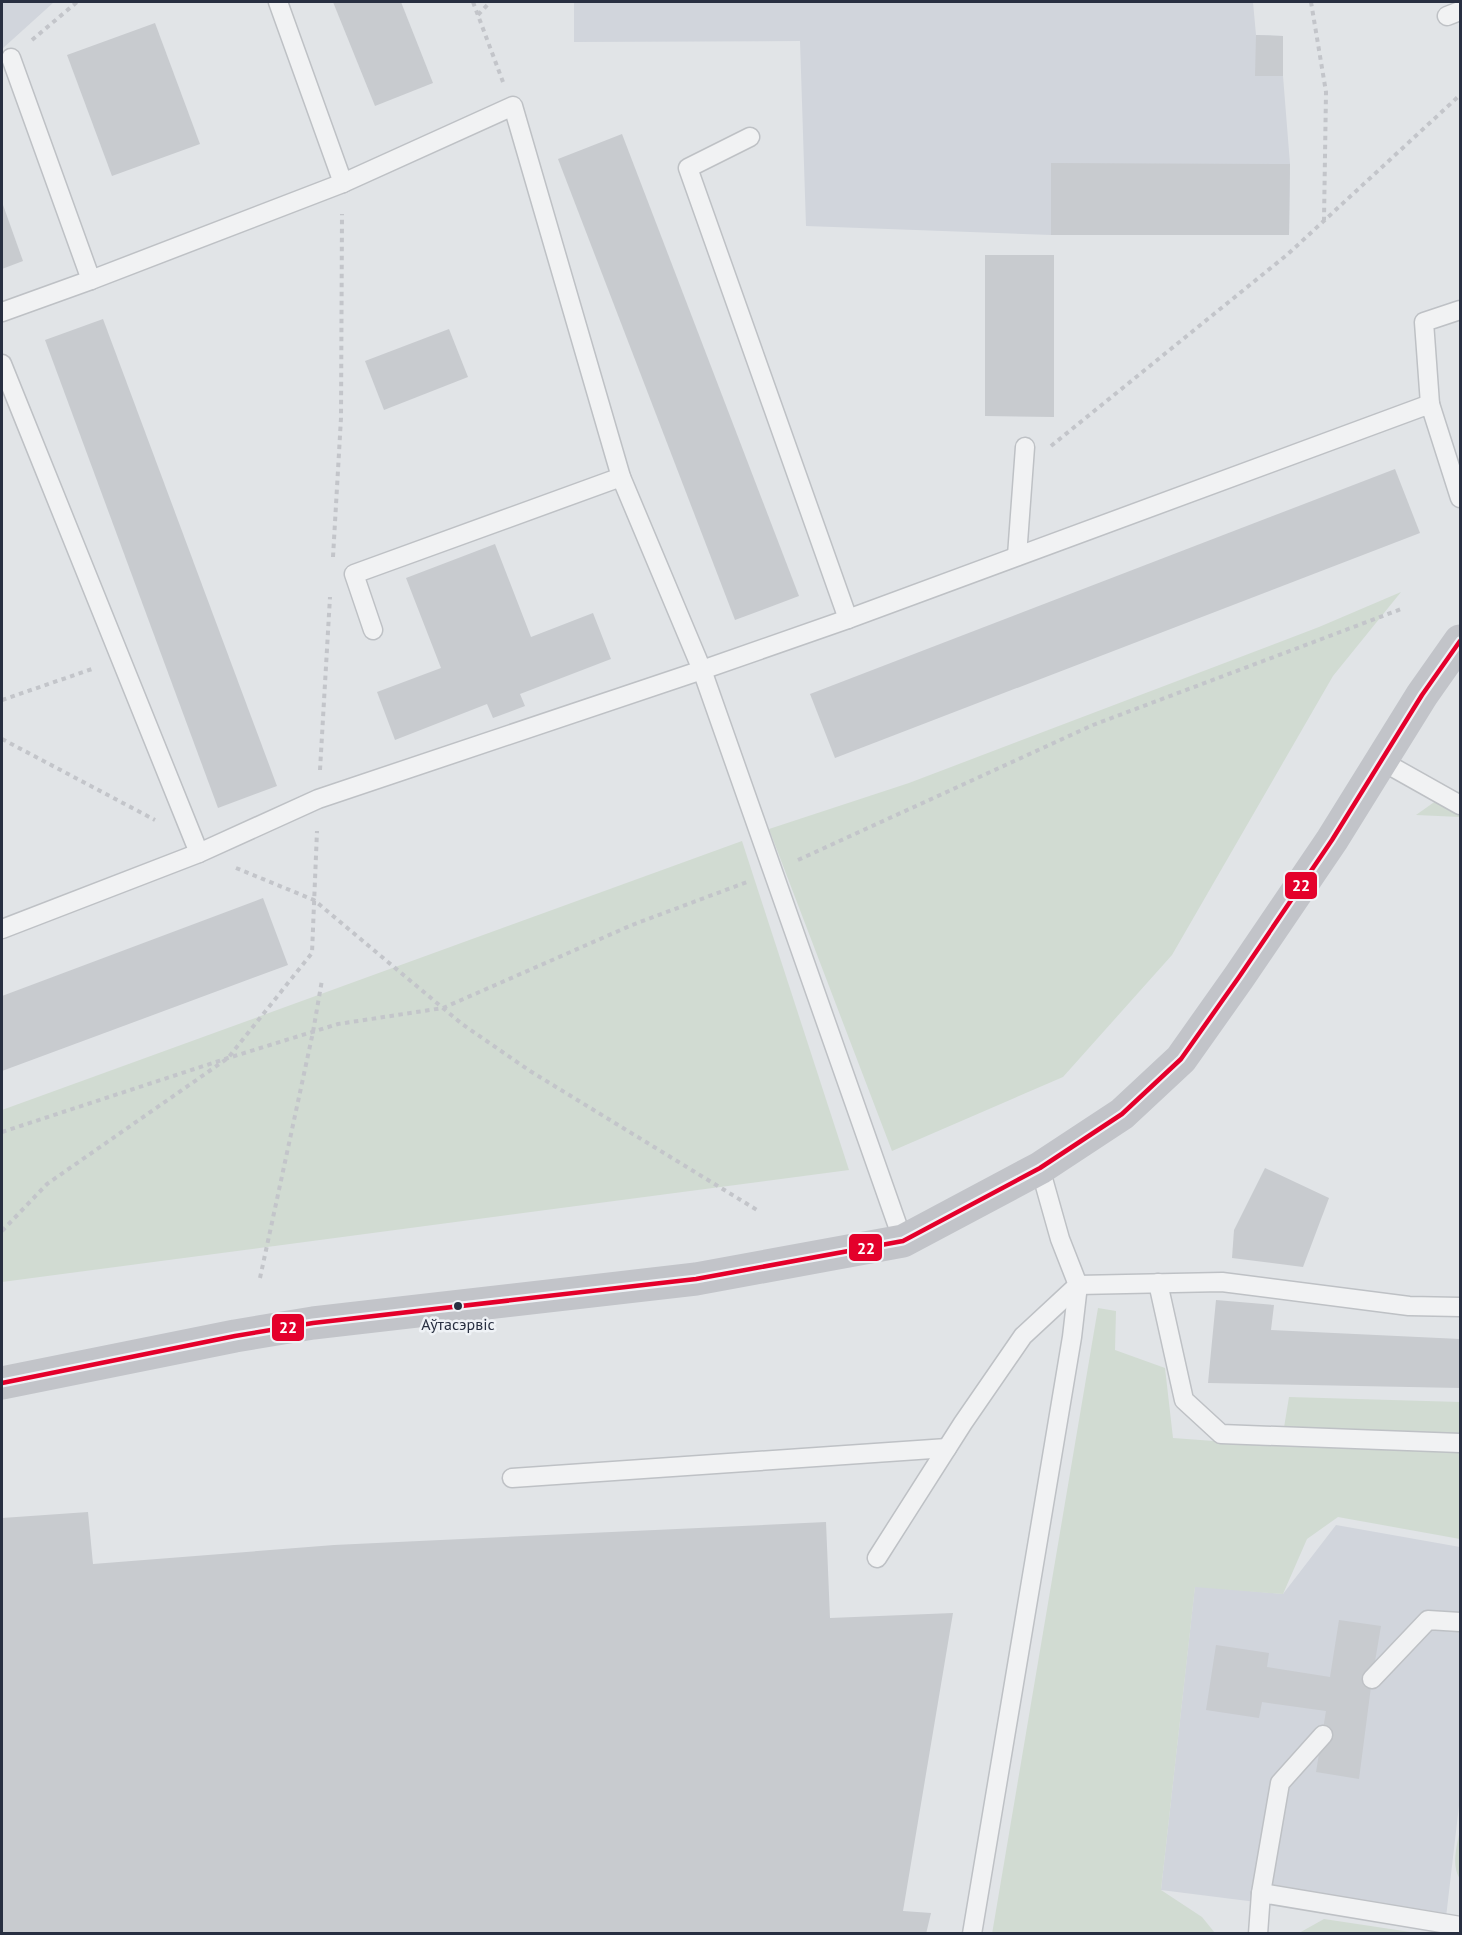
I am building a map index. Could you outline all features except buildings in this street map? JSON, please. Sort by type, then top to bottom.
[{"type":"main road","points":[[2,1383],[235,1336],[313,1323],[696,1279],[903,1241],[1040,1168],[1122,1114],[1180,1059],[1332,840],[1422,694],[1461,641]]},
{"type":"lane","points":[[278,2],[343,183]]},
{"type":"lane","points":[[11,58],[91,280]]},
{"type":"lane","points":[[2,312],[343,183],[513,106],[621,477],[702,670],[903,1241]]},
{"type":"lane","points":[[750,137],[688,168],[848,619]]},
{"type":"lane","points":[[1461,310],[1424,322],[1430,404],[1461,498]]},
{"type":"lane","points":[[2,364],[200,853]]},
{"type":"lane","points":[[2,929],[200,853],[318,799],[848,619],[1430,404]]},
{"type":"lane","points":[[1017,556],[1025,447]]},
{"type":"lane","points":[[374,630],[354,574],[621,477]]},
{"type":"lane","points":[[1380,760],[1461,805]]},
{"type":"lane","points":[[972,1934],[1072,1337],[1078,1285],[1060,1239],[1040,1168]]},
{"type":"lane","points":[[878,1558],[947,1448],[1023,1336],[1078,1285],[1222,1281],[1409,1306],[1461,1307]]},
{"type":"lane","points":[[1158,1283],[1184,1400],[1221,1434],[1461,1443]]},
{"type":"lane","points":[[512,1478],[947,1448]]},
{"type":"lane","points":[[1372,1679],[1428,1620],[1461,1622]]},
{"type":"lane","points":[[1258,1934],[1262,1893],[1280,1783],[1323,1735]]},
{"type":"lane","points":[[1262,1893],[1461,1926]]},
{"type":"path","points":[[11,58],[77,2]]},
{"type":"path","points":[[473,2],[513,106]]},
{"type":"path","points":[[478,15],[490,2]]},
{"type":"path","points":[[1311,2],[1326,92],[1324,220]]},
{"type":"path","points":[[1024,469],[1288,254],[1461,95]]},
{"type":"path","points":[[2,1132],[338,1024],[443,1008],[632,925],[772,872],[1093,725],[1404,608]]},
{"type":"path","points":[[2,700],[121,659]]},
{"type":"path","points":[[2,739],[156,820]]},
{"type":"path","points":[[200,853],[314,900],[462,1024],[530,1071],[757,1210]]},
{"type":"path","points":[[2,1231],[47,1184],[228,1058],[312,953]]},
{"type":"path","points":[[260,1278],[322,980]]},
{"type":"shaded area","points":[[2,2],[54,2],[2,49]]},
{"type":"shaded area","points":[[574,2],[1253,2],[1256,35],[1283,36],[1283,76],[1290,164],[1289,235],[1051,235],[806,226],[800,41],[574,42]]},
{"type":"shaded area","points":[[1401,592],[1333,676],[1172,955],[1063,1077],[892,1151],[769,829],[909,783],[1319,627]]},
{"type":"shaded area","points":[[1460,791],[1460,817],[1416,815],[1440,798]]},
{"type":"shaded area","points":[[742,841],[849,1170],[2,1282],[2,1110]]},
{"type":"shaded area","points":[[1098,1308],[1116,1311],[1115,1350],[1165,1368],[1173,1438],[1281,1446],[1289,1397],[1460,1402],[1460,1539],[1338,1517],[1307,1539],[1283,1594],[1195,1587],[1161,1890],[1202,1917],[1215,1933],[992,1934]]},
{"type":"shaded area","points":[[1336,1525],[1460,1547],[1460,1797],[1445,1926],[1161,1890],[1195,1586],[1283,1594]]},
{"type":"shaded area","points":[[1460,1830],[1460,1879],[1455,1861]]},
{"type":"shaded area","points":[[1324,1919],[1417,1933],[1299,1933]]},
{"type":"transit line","name":"22","points":[[2,1383],[235,1336],[313,1323],[696,1279],[903,1241],[1040,1168],[1122,1114],[1181,1059],[1332,840],[1422,695],[1460,641]]},
{"type":"place","name":"Аўтасэрвіс","points":[[458,1306]]}]
